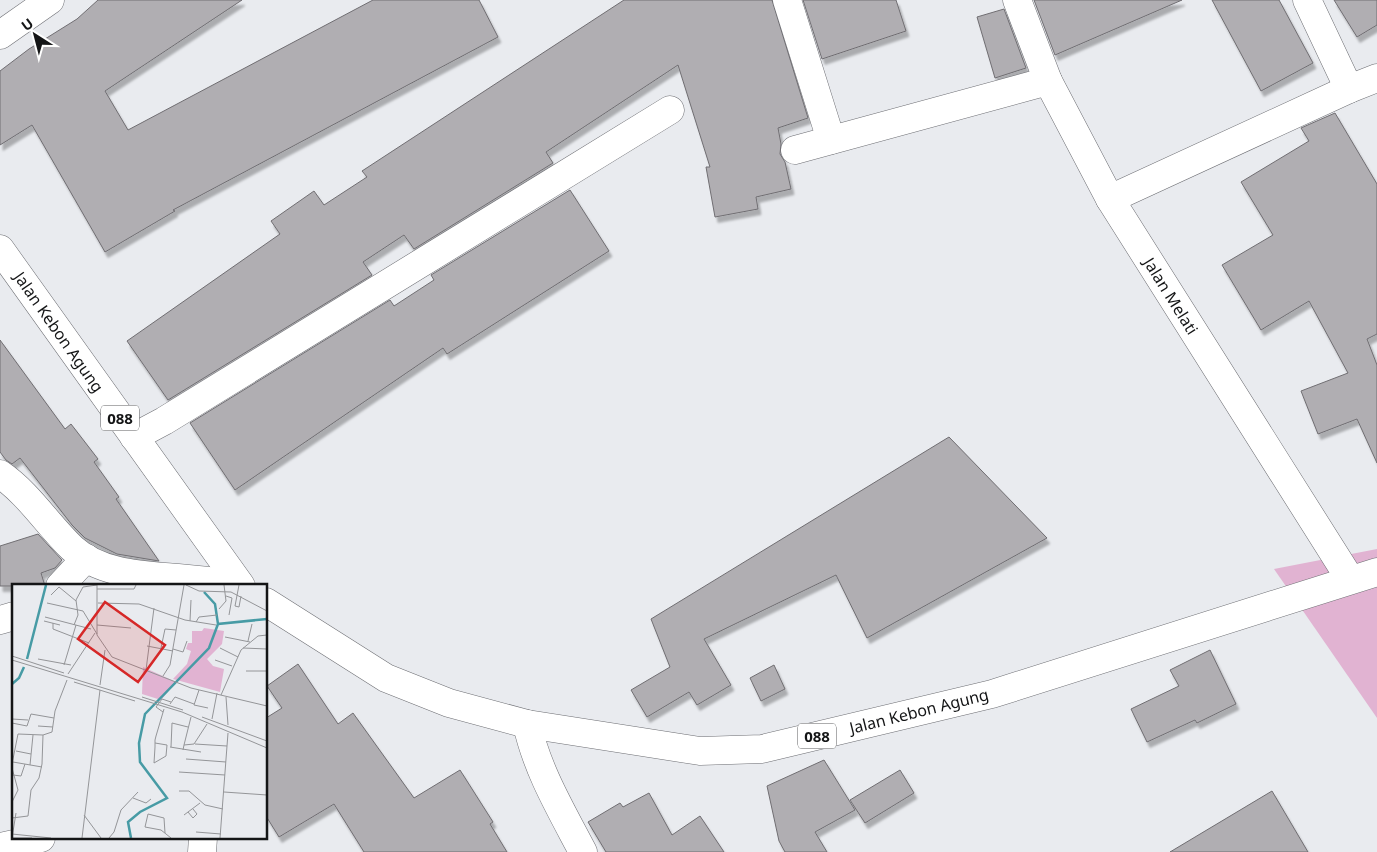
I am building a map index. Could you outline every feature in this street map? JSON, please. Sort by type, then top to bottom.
[{"type":"street","points":[[0,35],[50,0]]},
{"type":"street","points":[[787,0],[832,140]]},
{"type":"street","name":"Jalan Melati","points":[[1017,0],[1048,82],[1110,199],[1350,579]]},
{"type":"street","points":[[1307,0],[1348,89]]},
{"type":"street","points":[[1110,199],[1348,89],[1377,78]]},
{"type":"street","points":[[795,150],[1048,82]]},
{"type":"street","points":[[134,437],[164,421],[670,110]]},
{"type":"street","name":"Jalan Kebon Agung","points":[[0,249],[239,584]]},
{"type":"street","points":[[0,474],[31,502],[72,548],[86,558],[116,571],[192,582],[224,584]]},
{"type":"street","points":[[62,584],[86,558]]},
{"type":"street","name":"Jalan Kebon Agung","points":[[268,603],[386,678],[449,703],[527,724],[700,751],[762,749],[992,694],[1377,572]]},
{"type":"street","points":[[527,724],[546,781],[584,852]]},
{"type":"street","points":[[0,847],[32,840]]},
{"type":"shaded area","points":[[1377,549],[1377,718],[1274,569]]},
{"type":"building","points":[[98,0],[242,0],[105,91],[128,130],[373,0],[479,0],[498,37],[173,210],[175,211],[105,252],[32,125],[0,145],[0,71],[29,49],[77,19]]},
{"type":"building","points":[[624,0],[772,0],[808,118],[778,128],[781,144],[780,154],[785,162],[791,189],[756,197],[758,209],[715,217],[706,167],[710,167],[678,65],[546,152],[553,163],[414,249],[404,235],[363,262],[372,275],[168,400],[127,341],[280,234],[271,221],[314,191],[324,205],[367,177],[362,171]]},
{"type":"building","points":[[803,0],[896,0],[906,31],[822,59]]},
{"type":"building","points":[[1034,0],[1182,0],[1055,55]]},
{"type":"building","points":[[1212,0],[1279,0],[1313,63],[1261,91]]},
{"type":"building","points":[[1334,0],[1377,0],[1377,25],[1357,37]]},
{"type":"building","points":[[1004,9],[1026,68],[995,78],[977,17]]},
{"type":"building","points":[[1335,113],[1377,184],[1377,334],[1367,339],[1377,365],[1377,463],[1357,419],[1318,434],[1301,391],[1348,373],[1309,301],[1261,330],[1222,265],[1273,235],[1241,182],[1309,141],[1301,128]]},
{"type":"building","points":[[570,190],[609,251],[447,354],[443,348],[235,490],[190,423],[390,300],[394,306],[434,280],[431,275]]},
{"type":"building","points":[[0,340],[65,429],[71,424],[98,459],[94,462],[119,497],[116,499],[159,561],[117,554],[85,538],[72,525],[20,458],[12,464],[0,452]]},
{"type":"building","points":[[949,437],[1047,538],[867,638],[836,575],[704,639],[731,685],[697,705],[689,692],[647,717],[631,690],[670,667],[651,619]]},
{"type":"building","points":[[38,534],[62,560],[55,568],[41,573],[44,584],[0,586],[0,546]]},
{"type":"building","points":[[1210,650],[1236,704],[1197,723],[1195,720],[1147,742],[1131,709],[1179,686],[1170,670]]},
{"type":"building","points":[[298,664],[338,724],[353,713],[414,798],[460,770],[493,822],[490,824],[507,852],[364,852],[334,804],[279,837],[268,819],[268,717],[282,708],[268,685]]},
{"type":"building","points":[[774,665],[785,689],[761,701],[750,678]]},
{"type":"building","points":[[824,760],[855,810],[815,832],[827,852],[785,852],[779,841],[767,786]]},
{"type":"building","points":[[900,770],[914,793],[865,823],[850,800]]},
{"type":"building","points":[[1272,791],[1308,852],[1170,852]]},
{"type":"building","points":[[649,793],[672,835],[700,816],[724,852],[606,852],[588,822],[620,803],[623,807]]}]
